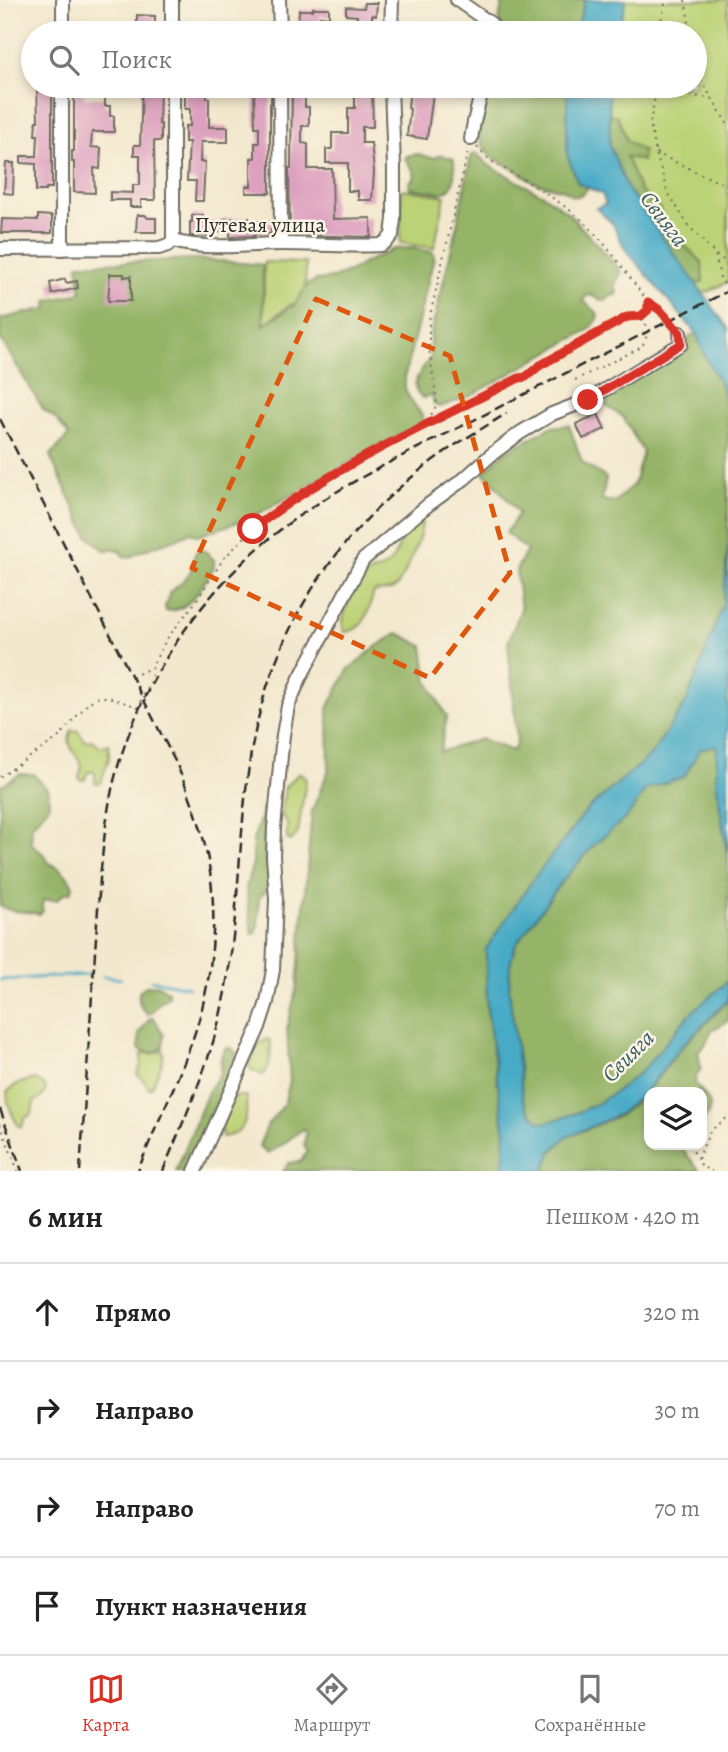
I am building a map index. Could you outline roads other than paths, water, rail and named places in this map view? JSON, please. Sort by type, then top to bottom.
[{"type":"street","points":[[63,0],[63,21]]},
{"type":"street","points":[[172,0],[172,21]]},
{"type":"street","points":[[279,0],[279,21]]},
{"type":"street","points":[[391,21],[392,0]]},
{"type":"street","points":[[457,0],[487,21]]},
{"type":"street","points":[[62,98],[62,249]]},
{"type":"street","points":[[173,98],[173,241]]},
{"type":"street","points":[[280,98],[281,244]]},
{"type":"street","name":"Путевая улица","points":[[0,249],[159,248],[173,241],[195,246],[381,245],[392,235],[394,219],[391,98]]},
{"type":"street","points":[[471,139],[481,98]]},
{"type":"street","points":[[195,1171],[259,1027],[269,989],[276,899],[274,828],[288,706],[300,678],[363,560],[520,433],[552,414],[588,400],[681,344],[680,333]]},
{"type":"water","points":[[585,0],[626,0],[621,21],[579,21]]},
{"type":"water","name":"Свияга","points":[[567,98],[609,98],[610,146],[627,188],[728,328],[728,411],[721,385],[696,333],[625,249],[613,224],[596,208],[606,204],[602,194],[578,183],[567,155]]},
{"type":"water","name":"Свияга","points":[[728,545],[728,858],[716,782],[717,745],[700,749],[684,777],[646,789],[628,816],[594,845],[559,885],[515,946],[510,965],[509,990],[523,1099],[528,1110],[538,1121],[545,1123],[598,1103],[643,1070],[690,1014],[728,981],[728,1000],[681,1047],[649,1087],[644,1087],[644,1093],[620,1114],[565,1138],[551,1152],[544,1171],[503,1171],[505,1134],[487,1009],[486,949],[532,881],[588,809],[651,755],[687,701],[723,605]]},
{"type":"waterway","points":[[0,980],[88,975]]},
{"type":"waterway","points":[[103,976],[121,979]]},
{"type":"waterway","points":[[151,980],[188,987]]},
{"type":"railway","points":[[80,1171],[100,879],[113,785],[139,710],[177,641],[227,579],[255,551],[307,510],[401,456],[728,291]]},
{"type":"railway","points":[[163,1171],[197,1088],[218,1024],[232,943],[249,766],[270,678],[286,637],[306,599],[330,564],[357,530],[388,498],[433,460],[507,413]]},
{"type":"railway","points":[[0,419],[177,765],[200,825],[210,871],[213,897],[212,950],[197,1028],[138,1171]]},
{"type":"railway","points":[[0,1109],[22,1171]]}]
